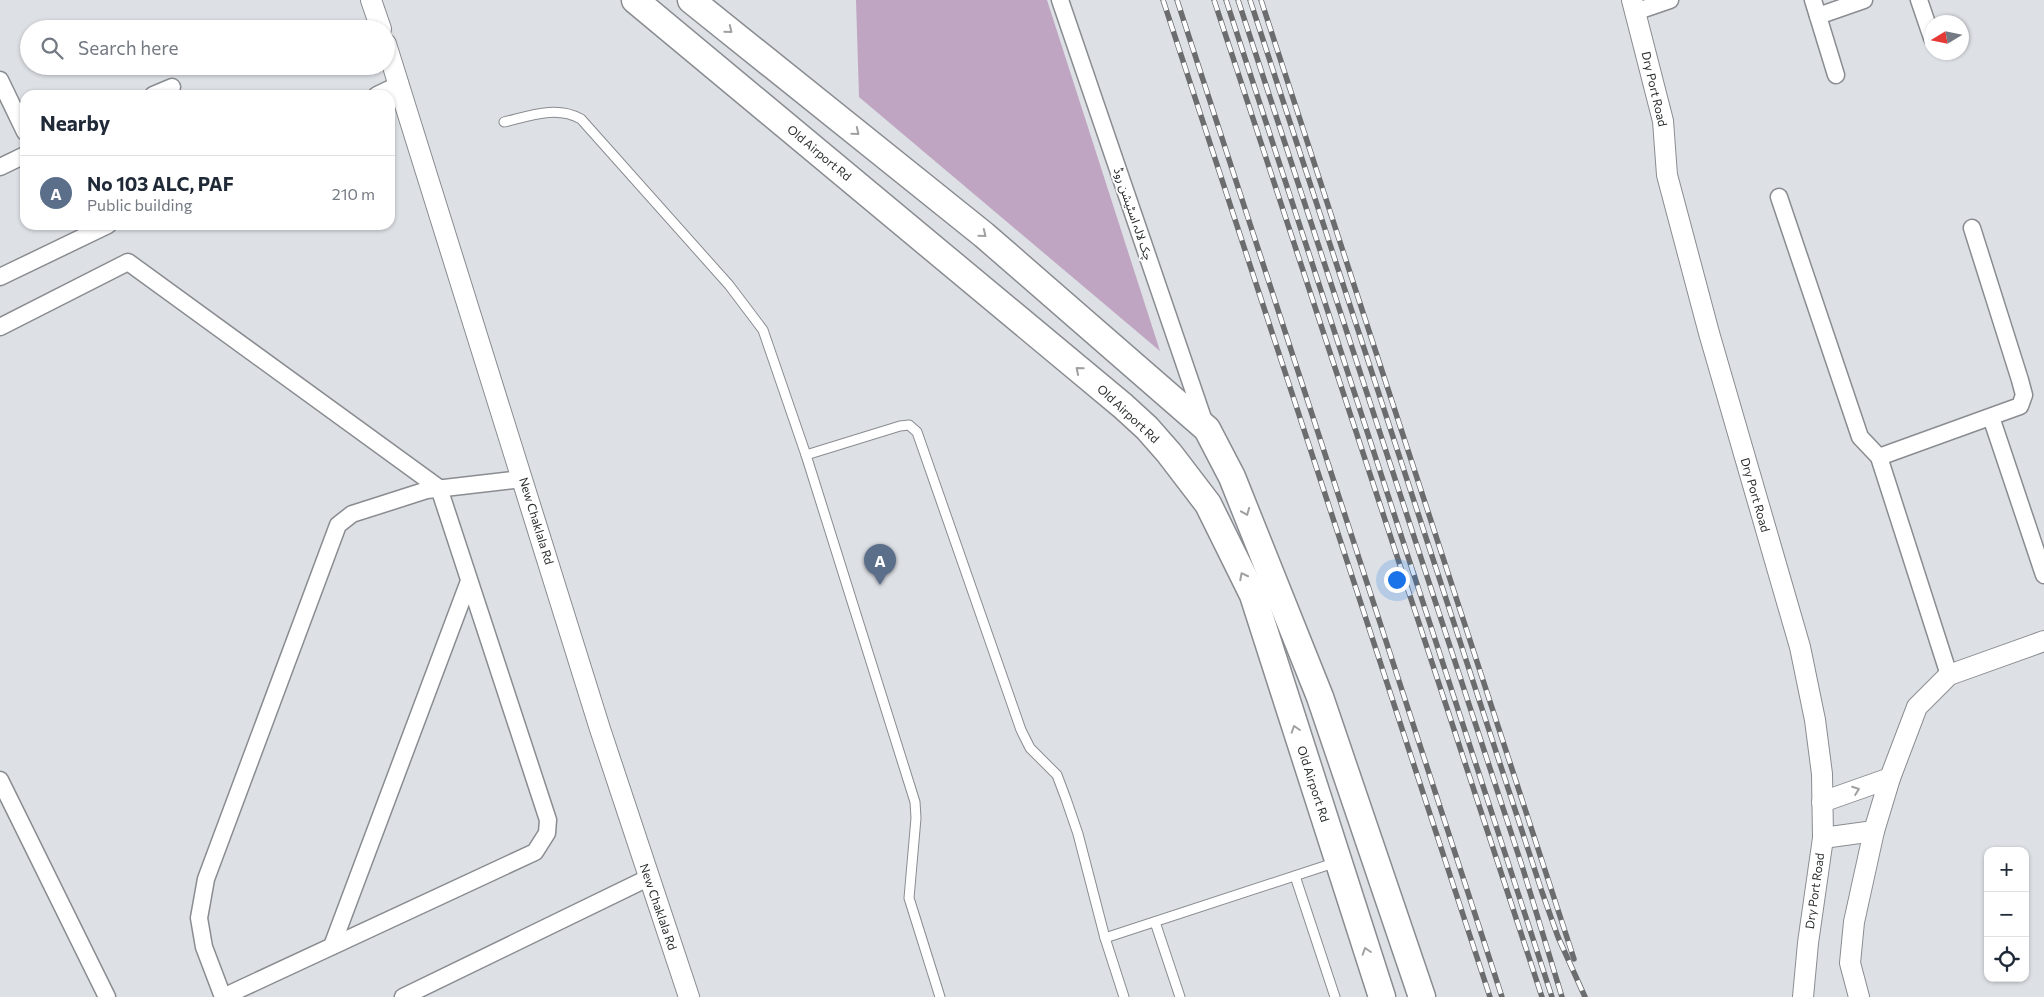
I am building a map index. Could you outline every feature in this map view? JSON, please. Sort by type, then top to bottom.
[{"type":"main road","name":"Old Airport Rd","points":[[634,0],[1123,406],[1147,428],[1169,453],[1208,504],[1253,595],[1382,997]]},
{"type":"main road","points":[[691,0],[984,234],[1159,385],[1207,429],[1232,476],[1320,697],[1422,997]]},
{"type":"main road","points":[[1123,406],[1150,420],[1158,422],[1169,417],[1170,404],[1159,385]]},
{"type":"main road","points":[[1208,504],[1196,468],[1201,459],[1211,459],[1220,464],[1232,476]]},
{"type":"street","points":[[372,0],[378,20]]},
{"type":"street","name":"چک لالہ اسٹیشن روڈ","points":[[1060,0],[1207,429]]},
{"type":"street","points":[[1634,6],[1670,0]]},
{"type":"street","points":[[1813,0],[1836,75]]},
{"type":"street","points":[[1818,16],[1864,0]]},
{"type":"street","points":[[1919,0],[1924,15]]},
{"type":"street","name":"Dry Port Road","points":[[1634,6],[1663,121],[1669,185],[1709,334],[1802,655],[1815,720],[1822,774],[1823,838],[1802,997]]},
{"type":"street","name":"New Chaklala Rd","points":[[395,70],[600,729],[689,997]]},
{"type":"street","points":[[0,80],[20,122]]},
{"type":"street","points":[[387,90],[400,84]]},
{"type":"street","points":[[164,90],[172,86]]},
{"type":"street","points":[[0,167],[20,157]]},
{"type":"street","points":[[1779,197],[1860,437],[1879,457],[1949,675]]},
{"type":"street","points":[[1879,457],[2020,406],[2024,395],[1972,228]]},
{"type":"street","points":[[0,277],[98,230]]},
{"type":"street","points":[[0,327],[128,262],[438,488],[469,581],[548,820],[547,833],[535,852],[223,997],[204,947],[198,918],[206,879],[338,525],[352,514],[427,490],[438,488],[522,479]]},
{"type":"street","points":[[1991,417],[2044,575]]},
{"type":"street","points":[[332,946],[469,581]]},
{"type":"street","points":[[1858,997],[1850,963],[1854,922],[1874,830],[1890,778],[1917,707],[1949,675],[2044,641]]},
{"type":"street","points":[[1822,802],[1890,778]]},
{"type":"street","points":[[0,780],[107,997]]},
{"type":"street","points":[[1823,838],[1874,830]]},
{"type":"street","points":[[403,997],[648,878]]},
{"type":"lane","points":[[504,122],[548,112],[563,111],[580,119],[729,285],[763,330],[806,455],[915,802],[916,818],[909,898],[940,997]]},
{"type":"lane","points":[[806,455],[900,426],[909,426],[918,432],[1021,730],[1030,748],[1056,775],[1066,799],[1078,834],[1105,938],[1124,997]]},
{"type":"lane","points":[[1105,938],[1338,862]]},
{"type":"lane","points":[[1295,876],[1336,997]]},
{"type":"lane","points":[[1155,922],[1180,997]]},
{"type":"shaded area","points":[[856,0],[1047,0],[1160,351],[859,97]]},
{"type":"railway","points":[[1163,0],[1490,997]]},
{"type":"railway","points":[[1177,0],[1502,997]]},
{"type":"railway","points":[[1214,0],[1542,997]]},
{"type":"railway","points":[[1226,0],[1552,997]]},
{"type":"railway","points":[[1238,0],[1523,869],[1562,997]]},
{"type":"railway","points":[[1250,0],[1542,892],[1558,937],[1585,997]]},
{"type":"railway","points":[[1261,0],[1574,959]]},
{"type":"place","name":"No 103 ALC, PAF","points":[[880,585]]}]
